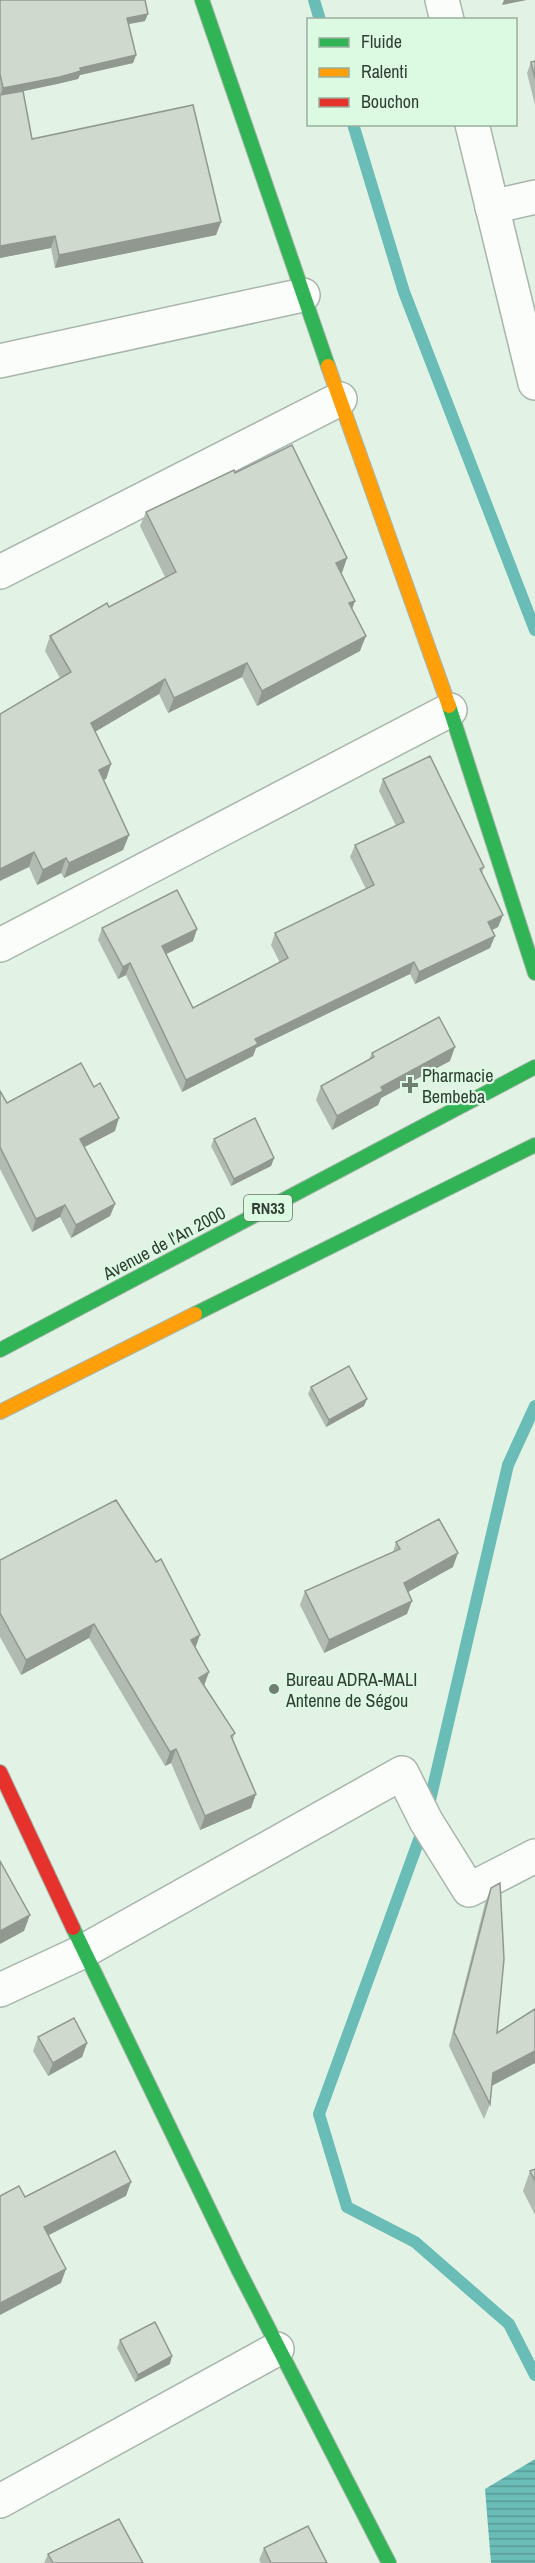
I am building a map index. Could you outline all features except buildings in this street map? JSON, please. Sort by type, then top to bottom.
[{"type":"street","points":[[202,0],[303,295],[450,710],[535,973]]},
{"type":"street","points":[[442,0],[446,18]]},
{"type":"street","points":[[472,126],[535,383]]},
{"type":"street","points":[[492,207],[535,197]]},
{"type":"street","points":[[0,361],[303,295]]},
{"type":"street","points":[[0,572],[340,399]]},
{"type":"street","points":[[0,945],[450,710]]},
{"type":"street","name":"Avenue de l'An 2000","points":[[0,1350],[535,1067]]},
{"type":"street","points":[[0,1412],[535,1145]]},
{"type":"street","points":[[0,1772],[82,1952],[277,2349],[389,2563]]},
{"type":"street","points":[[0,1989],[82,1952],[402,1773],[426,1821],[469,1890],[535,1856]]},
{"type":"street","points":[[0,2501],[277,2349]]},
{"type":"water","points":[[535,2459],[535,2563],[491,2563],[485,2489]]},
{"type":"waterway","points":[[314,0],[319,18]]},
{"type":"waterway","points":[[354,126],[404,292],[535,630]]},
{"type":"waterway","points":[[428,1809],[508,1465],[535,1406]]},
{"type":"waterway","points":[[424,1826],[319,2114],[347,2207],[415,2242],[509,2324],[535,2375]]},
{"type":"traffic: fast","points":[[202,0],[328,366]]},
{"type":"traffic: fast","points":[[449,706],[535,973]]},
{"type":"traffic: fast","points":[[0,1350],[535,1067]]},
{"type":"traffic: fast","points":[[195,1314],[535,1145]]},
{"type":"traffic: fast","points":[[73,1928],[238,2269],[389,2563]]},
{"type":"traffic: slow","points":[[328,366],[449,706]]},
{"type":"traffic: slow","points":[[0,1412],[195,1314]]},
{"type":"traffic: jam","points":[[0,1772],[73,1928]]},
{"type":"place","name":"Pharmacie Bembeba","points":[[410,1085]]},
{"type":"place","name":"Bureau ADRA-MALI Antenne de Ségou","points":[[274,1689]]}]
